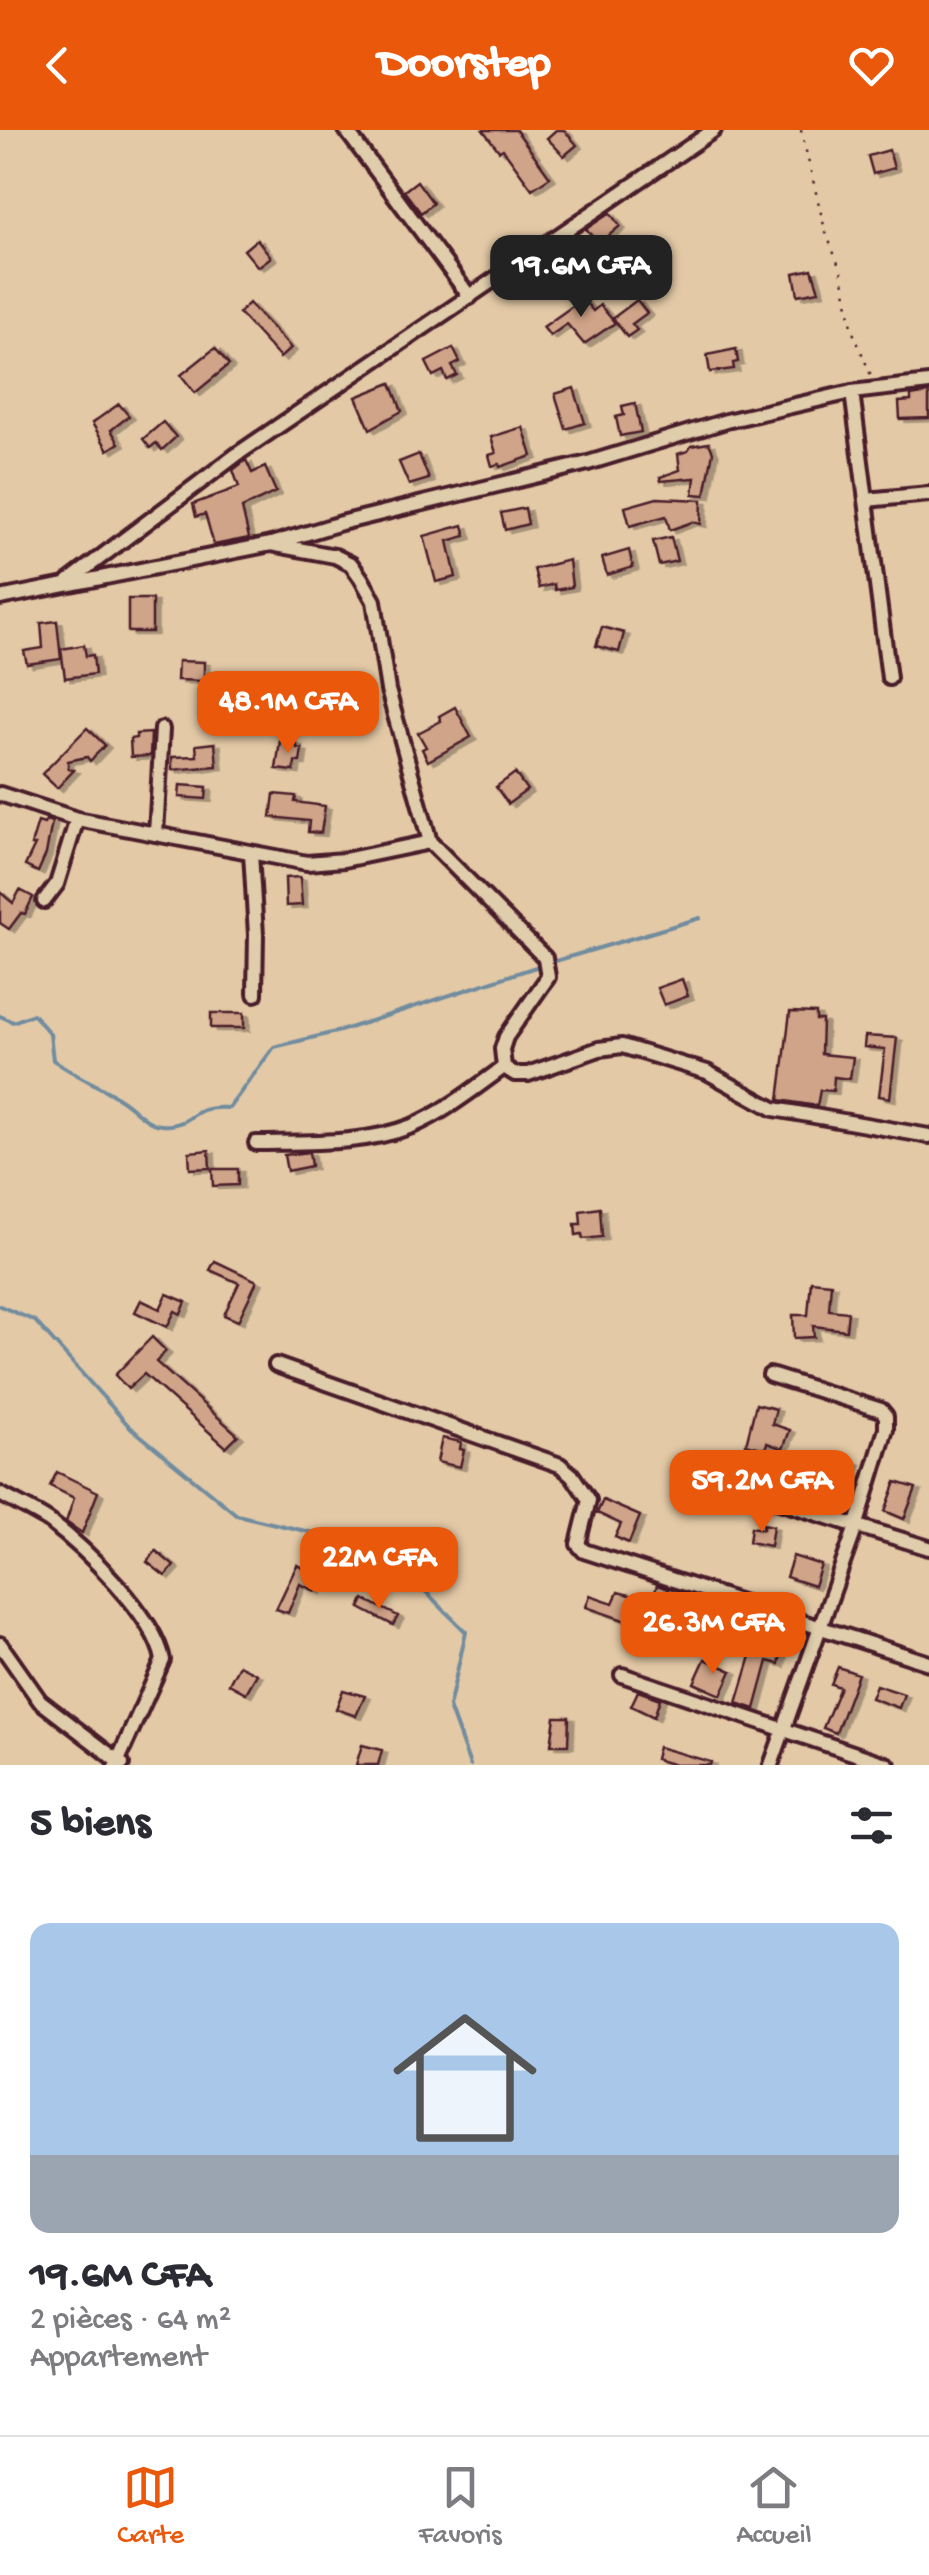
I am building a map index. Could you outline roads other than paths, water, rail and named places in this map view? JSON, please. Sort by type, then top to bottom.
[{"type":"street","points":[[346,130],[470,296]]},
{"type":"street","points":[[67,583],[239,453],[714,130]]},
{"type":"street","points":[[0,598],[272,544],[340,523],[588,462],[726,421],[852,392],[929,383]]},
{"type":"street","points":[[852,392],[890,678]]},
{"type":"street","points":[[866,500],[929,494]]},
{"type":"street","points":[[272,544],[335,556],[351,564],[374,601],[388,690],[430,842],[545,958],[548,978],[506,1037],[502,1049],[504,1066],[515,1074],[528,1074],[599,1048],[622,1046],[707,1072],[774,1109],[929,1136]]},
{"type":"street","points":[[156,834],[162,729]]},
{"type":"street","points":[[0,794],[77,820],[308,862],[344,860],[430,842]]},
{"type":"street","points":[[44,901],[56,884],[77,820]]},
{"type":"street","points":[[251,854],[255,994]]},
{"type":"street","points":[[256,1143],[326,1141],[394,1132],[430,1117],[504,1066]]},
{"type":"street","points":[[276,1365],[560,1465],[589,1500],[578,1544],[584,1551],[929,1663]]},
{"type":"street","points":[[770,1375],[884,1412],[886,1429],[858,1524],[771,1765]]},
{"type":"street","points":[[712,1481],[929,1548]]},
{"type":"street","points":[[0,1494],[48,1520],[114,1585],[155,1636],[163,1660],[119,1764],[40,1702],[0,1644]]},
{"type":"street","points":[[622,1675],[888,1765]]},
{"type":"waterway","points":[[552,962],[700,918]]},
{"type":"waterway","points":[[0,1016],[13,1022],[33,1014],[50,1034],[53,1060],[115,1096],[150,1122],[170,1125],[200,1111],[229,1108],[274,1047],[340,1031],[542,965]]},
{"type":"waterway","points":[[0,1306],[35,1321],[129,1426],[237,1515],[352,1542],[410,1576],[466,1632],[449,1707],[470,1765]]}]
